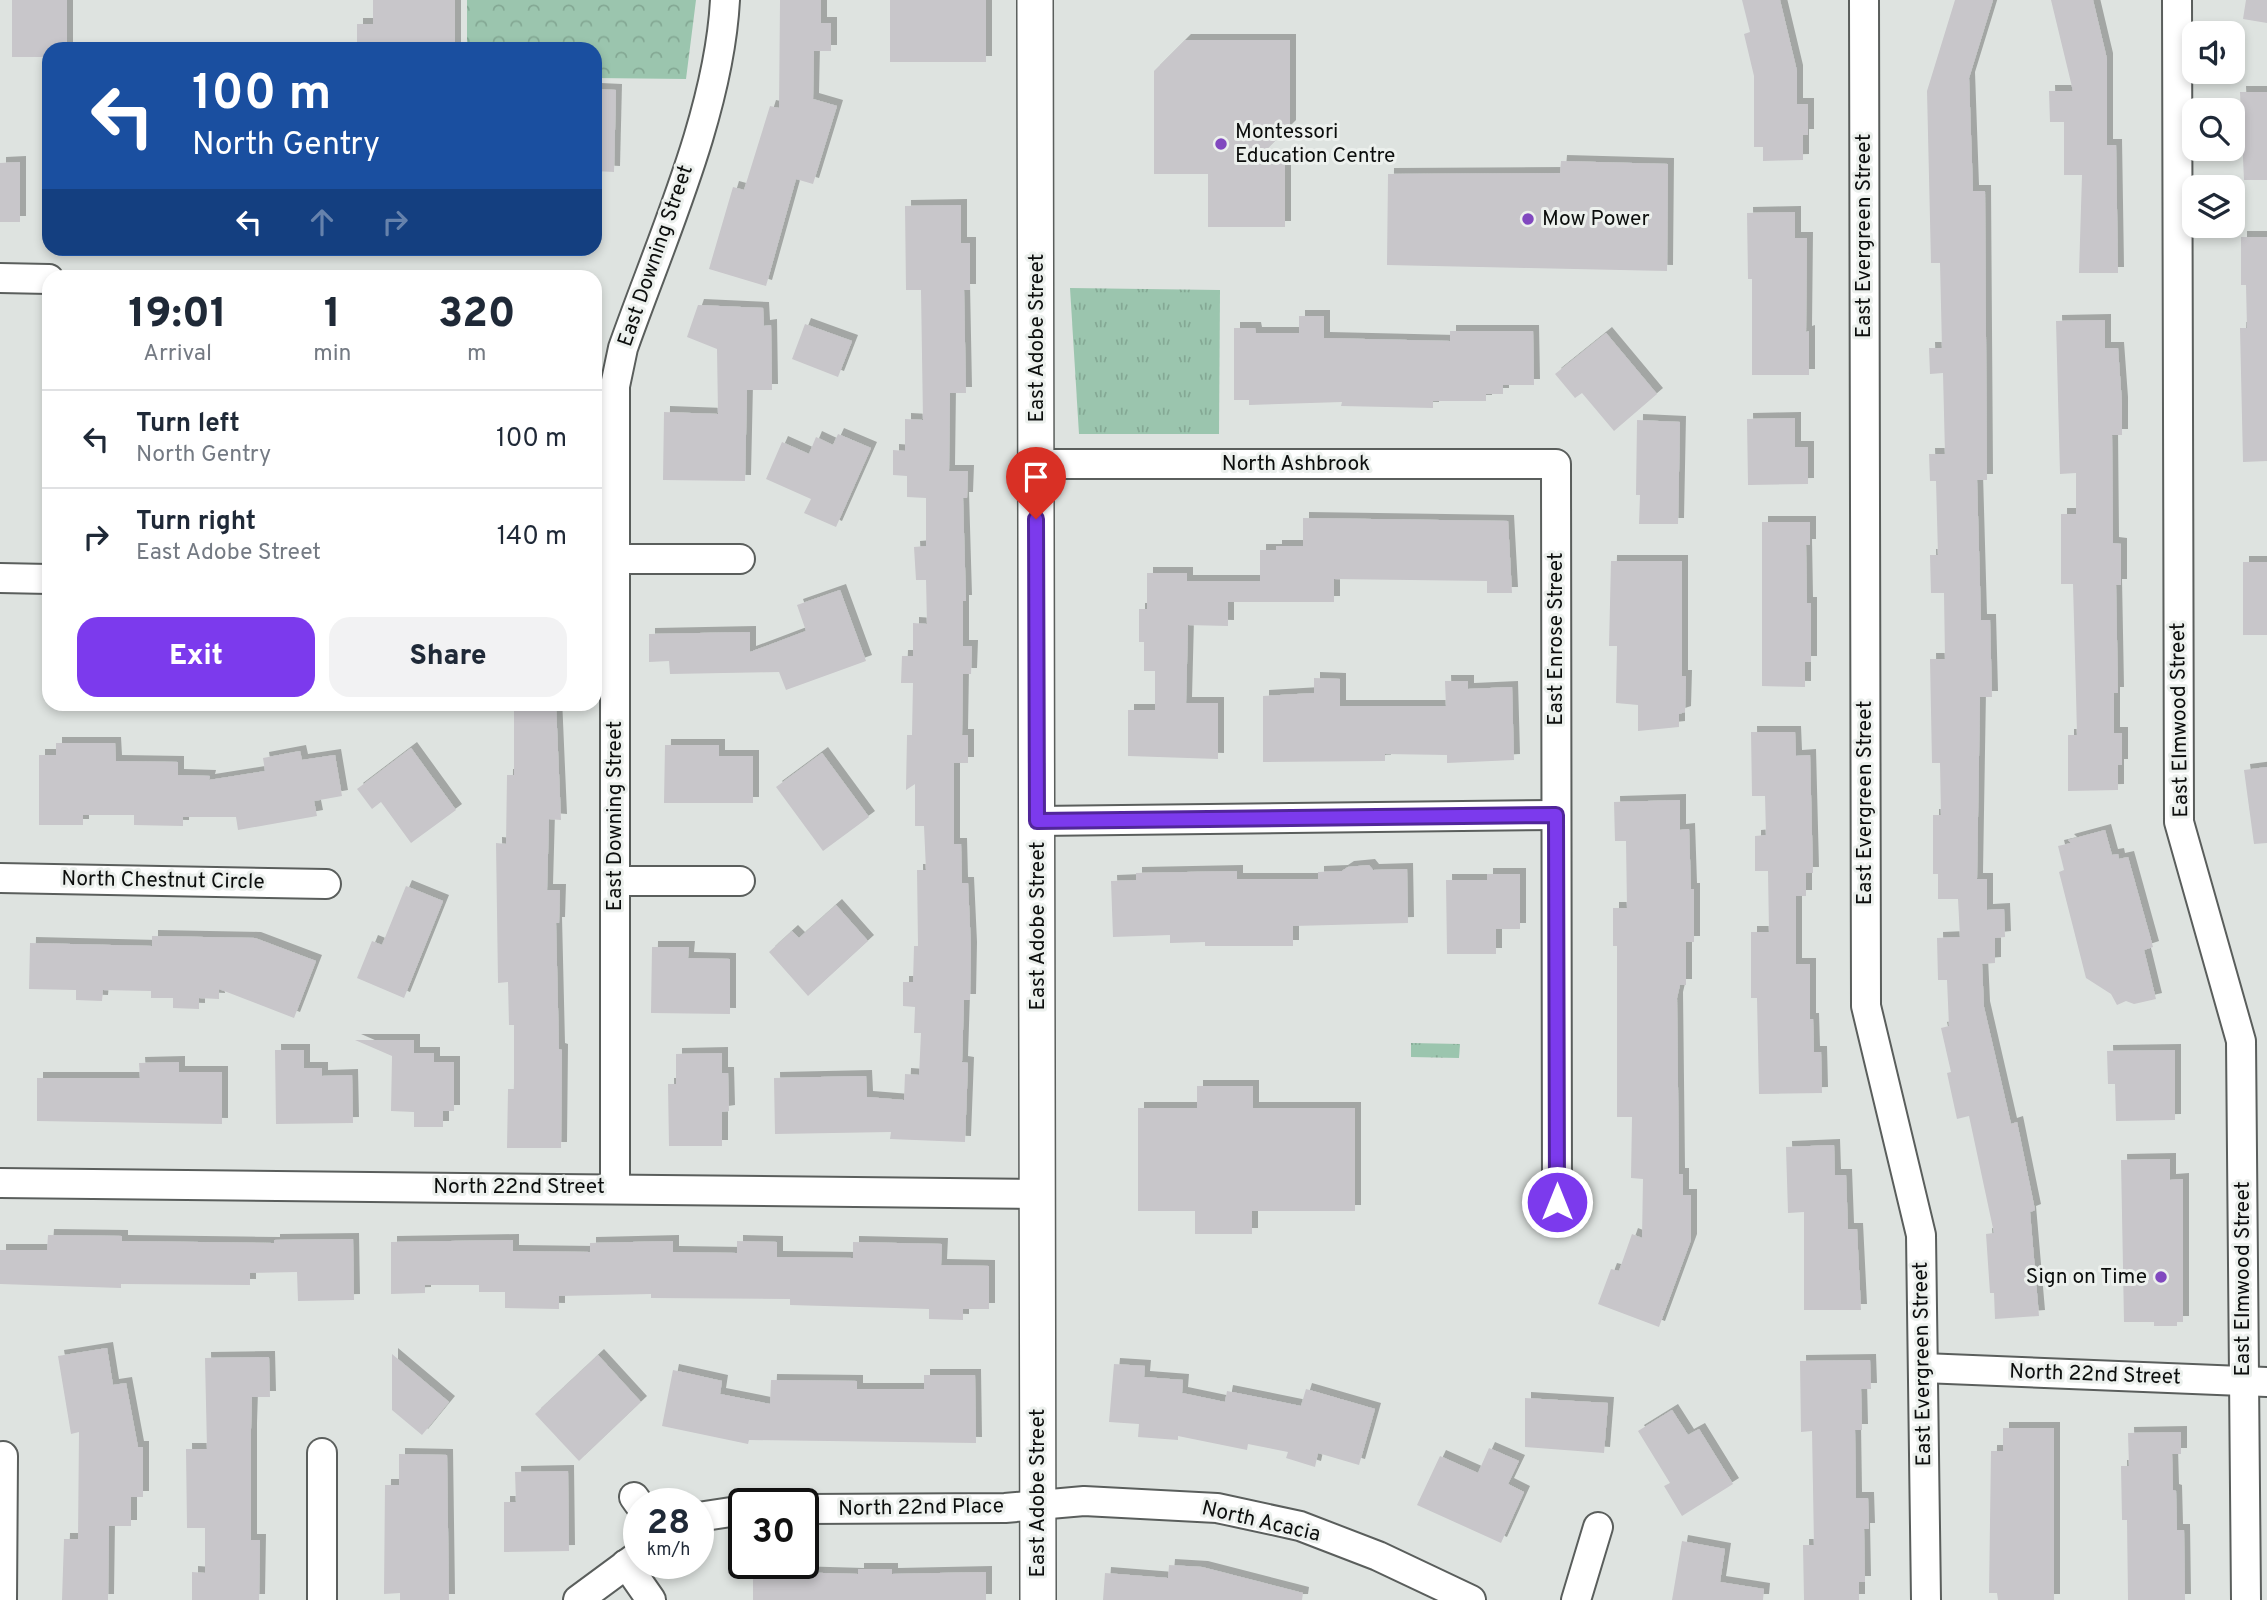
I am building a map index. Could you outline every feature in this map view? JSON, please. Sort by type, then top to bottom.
[{"type":"street","name":"East Downing Street","points":[[615,1188],[614,405],[618,365],[704,119],[718,60],[724,0]]},
{"type":"street","name":"East Adobe Street","points":[[1035,0],[1038,1600]]},
{"type":"street","name":"East Evergreen Street","points":[[1864,0],[1866,1006],[1922,1235],[1926,1600]]},
{"type":"street","name":"East Elmwood Street","points":[[2177,0],[2179,822],[2241,1041],[2255,1381],[2246,1600]]},
{"type":"street","points":[[0,278],[42,279]]},
{"type":"street","name":"North Ashbrook","points":[[1036,464],[1556,464]]},
{"type":"street","name":"East Enrose Street","points":[[1556,464],[1557,1202]]},
{"type":"street","points":[[614,559],[740,559]]},
{"type":"street","points":[[0,578],[42,579]]},
{"type":"street","points":[[1037,821],[1556,815]]},
{"type":"street","name":"North Chestnut Circle","points":[[0,878],[326,884]]},
{"type":"street","points":[[615,881],[740,881]]},
{"type":"street","name":"North 22nd Street","points":[[0,1183],[1037,1194]]},
{"type":"street","name":"North 22nd Street","points":[[1923,1368],[2255,1381]]},
{"type":"street","points":[[322,1453],[322,1600]]},
{"type":"street","points":[[2,1600],[3,1456]]},
{"type":"street","name":"North Acacia","points":[[1038,1505],[1084,1501],[1160,1503],[1217,1508],[1288,1523],[1378,1556],[1471,1600]]},
{"type":"street","name":"North 22nd Place","points":[[819,1509],[1005,1508],[1038,1505]]},
{"type":"street","points":[[1576,1600],[1598,1527]]},
{"type":"street","points":[[578,1600],[623,1566]]},
{"type":"street","points":[[641,1579],[651,1600]]},
{"type":"green space","points":[[467,0],[696,0],[686,79],[602,78],[602,42],[467,42]]},
{"type":"green space","points":[[1070,288],[1220,290],[1219,434],[1079,434]]},
{"type":"green space","points":[[1411,1043],[1460,1044],[1459,1058],[1411,1057]]},
{"type":"building","points":[[12,0],[67,0],[67,42],[42,42],[42,57],[12,57]]},
{"type":"building","points":[[373,0],[455,0],[455,42],[357,42],[357,24],[373,24]]},
{"type":"building","points":[[780,0],[821,0],[821,23],[831,23],[831,51],[814,51],[813,99],[837,106],[813,184],[796,179],[766,286],[709,269],[733,187],[744,190],[770,106],[779,108]]},
{"type":"building","points":[[890,0],[986,0],[986,62],[890,62]]},
{"type":"building","points":[[1742,0],[1780,0],[1797,71],[1797,104],[1808,104],[1808,135],[1803,135],[1803,160],[1763,161],[1763,147],[1754,147],[1754,76],[1744,34],[1750,32]]},
{"type":"building","points":[[1955,0],[1993,0],[1969,78],[1973,191],[1985,191],[1987,480],[1977,480],[1981,620],[1990,620],[1992,697],[1980,697],[1977,879],[1987,879],[1987,910],[2004,909],[2005,937],[1995,938],[1995,963],[1982,964],[1984,1007],[2011,1124],[2017,1122],[2035,1210],[2030,1212],[2039,1316],[1995,1319],[1994,1293],[1990,1293],[1986,1234],[1994,1233],[1969,1116],[1957,1119],[1947,1073],[1951,1072],[1941,1028],[1949,1026],[1947,980],[1938,980],[1937,938],[1960,937],[1958,899],[1938,899],[1938,874],[1933,874],[1933,815],[1941,815],[1940,763],[1932,763],[1930,659],[1945,659],[1944,593],[1931,593],[1930,555],[1938,555],[1936,481],[1930,481],[1929,454],[1945,454],[1943,373],[1930,374],[1929,348],[1942,348],[1940,263],[1931,263],[1927,91]]},
{"type":"building","points":[[2051,0],[2093,0],[2107,59],[2107,145],[2116,145],[2118,273],[2079,273],[2082,175],[2064,175],[2064,122],[2050,122],[2049,91],[2073,91]]},
{"type":"building","points":[[2246,0],[2267,0],[2267,23],[2243,19]]},
{"type":"building","points":[[1185,40],[1290,40],[1290,126],[1254,162],[1285,162],[1285,227],[1208,227],[1208,174],[1154,174],[1154,71]]},
{"type":"building","points":[[602,89],[616,90],[614,172],[602,171]]},
{"type":"building","points":[[2240,92],[2267,92],[2267,180],[2245,180],[2245,98],[2240,98]]},
{"type":"building","name":"Mow Power","points":[[1561,161],[1668,164],[1667,271],[1387,265],[1388,174],[1560,173]]},
{"type":"building","points":[[20,162],[20,222],[0,222],[0,163]]},
{"type":"building","points":[[961,205],[961,243],[970,243],[970,290],[964,290],[966,393],[950,393],[949,471],[968,471],[967,498],[963,498],[966,601],[963,601],[963,646],[972,646],[971,674],[963,674],[962,735],[968,735],[968,763],[954,763],[954,844],[961,844],[962,883],[968,883],[971,948],[970,1000],[964,1000],[962,1062],[968,1063],[965,1142],[890,1139],[891,1132],[775,1134],[774,1078],[866,1076],[867,1097],[904,1100],[905,1074],[919,1075],[921,1033],[914,1033],[915,1007],[903,1006],[903,982],[913,982],[914,946],[918,946],[917,870],[926,870],[924,826],[915,826],[915,784],[906,790],[907,735],[912,735],[913,683],[901,683],[902,656],[913,656],[913,623],[927,624],[926,580],[916,580],[914,547],[926,546],[926,498],[907,497],[907,476],[893,475],[893,450],[905,451],[905,419],[923,420],[921,290],[906,290],[905,206]]},
{"type":"building","points":[[1795,212],[1795,238],[1807,238],[1806,332],[1809,331],[1809,375],[1752,375],[1752,279],[1748,279],[1747,213]]},
{"type":"building","points":[[2267,237],[2267,461],[2243,462],[2240,328],[2247,328],[2246,285],[2241,285],[2241,238]]},
{"type":"building","points":[[698,305],[763,308],[764,326],[771,325],[772,390],[747,390],[745,481],[663,480],[664,412],[718,414],[717,349],[687,337]]},
{"type":"building","points":[[1299,316],[1324,316],[1324,338],[1450,341],[1450,331],[1533,331],[1534,385],[1503,385],[1503,394],[1486,394],[1486,401],[1433,401],[1433,408],[1341,406],[1342,402],[1249,405],[1249,400],[1234,400],[1234,328],[1255,328],[1256,333],[1299,333]]},
{"type":"building","points":[[2105,320],[2105,348],[2118,348],[2122,403],[2122,435],[2112,435],[2113,543],[2121,544],[2121,585],[2116,585],[2118,693],[2114,693],[2114,733],[2122,733],[2122,765],[2118,765],[2118,790],[2068,791],[2068,735],[2077,735],[2076,694],[2073,584],[2061,584],[2061,514],[2076,514],[2076,473],[2060,474],[2056,321]]},
{"type":"building","points":[[805,324],[852,341],[838,377],[792,359]]},
{"type":"building","points":[[1606,333],[1657,394],[1614,431],[1582,393],[1575,398],[1555,374]]},
{"type":"building","points":[[1795,418],[1795,447],[1808,447],[1808,484],[1748,485],[1747,419]]},
{"type":"building","points":[[1637,420],[1680,422],[1678,524],[1639,524],[1640,495],[1636,495]]},
{"type":"building","points":[[838,434],[871,448],[836,527],[804,513],[811,499],[766,479],[782,442],[809,454],[816,437],[833,445]]},
{"type":"building","points":[[1303,518],[1508,521],[1512,593],[1487,593],[1487,581],[1334,579],[1334,602],[1228,602],[1228,626],[1188,625],[1186,703],[1218,703],[1218,759],[1128,756],[1128,710],[1155,710],[1155,671],[1144,671],[1144,642],[1139,642],[1139,609],[1147,609],[1147,573],[1187,573],[1187,581],[1260,581],[1260,550],[1276,550],[1276,546],[1303,546]]},
{"type":"building","points":[[1762,522],[1810,522],[1810,545],[1806,545],[1807,603],[1811,603],[1811,662],[1805,662],[1805,687],[1762,686]]},
{"type":"building","points":[[1611,561],[1682,561],[1682,676],[1686,676],[1685,712],[1679,714],[1679,727],[1638,731],[1638,705],[1616,703],[1617,646],[1609,646]]},
{"type":"building","points":[[2243,562],[2267,562],[2267,635],[2243,635]]},
{"type":"building","points":[[840,590],[866,661],[786,690],[779,672],[670,674],[669,661],[649,662],[649,634],[750,632],[750,652],[806,631],[797,605]]},
{"type":"building","points":[[1314,678],[1340,679],[1340,706],[1446,706],[1445,681],[1468,681],[1468,689],[1512,687],[1514,760],[1447,763],[1447,755],[1385,754],[1385,761],[1263,762],[1263,696],[1314,693]]},
{"type":"building","points":[[514,711],[556,711],[561,820],[549,819],[547,890],[560,890],[559,923],[556,923],[559,1049],[562,1050],[561,1148],[507,1148],[508,1089],[514,1089],[514,1025],[509,1025],[508,982],[498,983],[496,843],[506,844],[507,775],[514,775]]},
{"type":"building","points":[[1751,732],[1795,732],[1796,756],[1810,755],[1813,873],[1806,873],[1806,896],[1796,896],[1796,964],[1810,964],[1810,1019],[1813,1019],[1814,1052],[1821,1052],[1822,1093],[1759,1094],[1757,998],[1751,998],[1751,932],[1769,932],[1768,871],[1755,871],[1755,836],[1766,835],[1765,796],[1752,796]]},
{"type":"building","points":[[56,743],[115,743],[116,761],[178,762],[178,775],[210,776],[209,780],[265,771],[263,758],[300,751],[302,760],[335,755],[342,796],[314,801],[317,816],[238,830],[236,817],[183,817],[183,826],[134,825],[134,815],[83,815],[83,825],[39,825],[39,755],[56,755]]},
{"type":"building","points":[[665,745],[719,745],[719,756],[753,756],[753,803],[664,803]]},
{"type":"building","points":[[411,748],[456,810],[411,843],[381,802],[372,809],[357,789]]},
{"type":"building","points":[[822,753],[869,817],[823,851],[776,787]]},
{"type":"building","points":[[2267,767],[2267,843],[2254,844],[2244,770]]},
{"type":"building","points":[[1680,800],[1680,830],[1689,829],[1691,889],[1694,889],[1694,942],[1686,942],[1686,985],[1680,985],[1677,998],[1679,1174],[1683,1174],[1683,1195],[1691,1195],[1691,1240],[1659,1327],[1598,1304],[1611,1269],[1619,1271],[1632,1234],[1642,1238],[1643,1179],[1631,1178],[1632,1117],[1617,1117],[1617,946],[1613,946],[1613,908],[1627,908],[1626,841],[1615,841],[1614,802]]},
{"type":"building","points":[[2105,830],[2112,855],[2118,854],[2119,859],[2128,857],[2153,947],[2144,950],[2156,999],[2134,1004],[2126,1001],[2117,1005],[2111,994],[2086,978],[2059,872],[2064,870],[2058,846],[2071,843],[2068,840]]},
{"type":"building","points":[[1369,865],[1373,870],[1407,869],[1408,923],[1293,926],[1293,946],[1205,946],[1205,942],[1170,943],[1170,935],[1113,937],[1111,881],[1136,880],[1136,873],[1237,871],[1237,879],[1318,879],[1318,872],[1342,871],[1348,867]]},
{"type":"building","points":[[1487,874],[1520,874],[1520,929],[1496,929],[1496,954],[1447,954],[1446,880],[1487,880]]},
{"type":"building","points":[[406,886],[443,901],[404,998],[357,978],[372,941],[382,945]]},
{"type":"building","points":[[836,905],[868,941],[808,996],[769,952],[792,931],[799,938]]},
{"type":"building","points":[[152,936],[255,938],[316,961],[294,1018],[219,989],[219,999],[199,998],[199,1009],[173,1008],[173,998],[151,998],[151,991],[103,990],[102,1001],[76,1000],[76,990],[29,989],[30,943],[152,946]]},
{"type":"building","points":[[652,947],[689,947],[688,958],[730,959],[730,1014],[651,1013]]},
{"type":"building","points":[[355,1040],[414,1040],[414,1053],[434,1053],[434,1062],[454,1062],[454,1111],[443,1111],[443,1127],[414,1127],[414,1112],[391,1111],[392,1056]]},
{"type":"building","points":[[275,1050],[304,1050],[304,1068],[322,1068],[322,1076],[352,1075],[353,1123],[276,1124]]},
{"type":"building","points":[[2175,1050],[2175,1120],[2116,1121],[2115,1084],[2108,1084],[2107,1051]]},
{"type":"building","points":[[722,1053],[722,1073],[728,1073],[729,1111],[722,1112],[722,1146],[669,1146],[668,1084],[676,1084],[676,1054]]},
{"type":"building","points":[[179,1062],[179,1072],[222,1072],[222,1124],[37,1121],[37,1078],[140,1078],[139,1063]]},
{"type":"building","points":[[1197,1086],[1253,1086],[1253,1108],[1355,1108],[1355,1211],[1252,1211],[1252,1234],[1195,1234],[1195,1211],[1138,1211],[1138,1108],[1197,1108]]},
{"type":"building","points":[[1834,1145],[1835,1175],[1846,1175],[1848,1229],[1857,1229],[1861,1310],[1804,1310],[1804,1212],[1788,1213],[1786,1147]]},
{"type":"building","points":[[2170,1159],[2170,1180],[2183,1179],[2183,1322],[2177,1322],[2177,1326],[2154,1326],[2154,1322],[2124,1322],[2121,1160]]},
{"type":"building","points":[[48,1235],[122,1236],[122,1241],[274,1243],[274,1240],[353,1239],[354,1300],[298,1301],[297,1272],[250,1273],[250,1285],[121,1284],[121,1288],[0,1284],[0,1250],[47,1250]]},
{"type":"building","points":[[513,1240],[513,1251],[590,1252],[590,1243],[673,1241],[673,1252],[737,1253],[737,1241],[777,1242],[777,1257],[853,1258],[853,1242],[942,1244],[941,1265],[989,1266],[989,1309],[963,1309],[963,1320],[929,1319],[929,1309],[790,1305],[790,1299],[651,1298],[651,1294],[559,1296],[559,1309],[505,1308],[505,1292],[479,1292],[479,1285],[425,1285],[425,1293],[391,1294],[391,1242]]},
{"type":"building","points":[[107,1348],[113,1385],[126,1383],[138,1447],[143,1447],[143,1497],[131,1497],[131,1526],[109,1526],[108,1600],[62,1600],[64,1539],[78,1539],[79,1432],[71,1434],[58,1356]]},
{"type":"building","points":[[392,1354],[449,1402],[422,1435],[392,1410]]},
{"type":"building","points":[[598,1355],[641,1402],[579,1461],[535,1414]]},
{"type":"building","points":[[269,1357],[270,1397],[252,1397],[251,1540],[260,1540],[259,1600],[192,1600],[192,1572],[205,1573],[205,1528],[187,1528],[186,1449],[207,1449],[205,1358]]},
{"type":"building","points":[[1870,1360],[1871,1389],[1861,1389],[1862,1430],[1855,1430],[1856,1498],[1868,1498],[1869,1529],[1864,1529],[1865,1582],[1859,1582],[1859,1600],[1804,1600],[1803,1545],[1814,1545],[1812,1431],[1801,1432],[1800,1361]]},
{"type":"building","points":[[1114,1364],[1145,1366],[1144,1377],[1183,1380],[1182,1393],[1225,1402],[1227,1391],[1301,1406],[1306,1389],[1375,1409],[1359,1465],[1318,1453],[1315,1467],[1286,1458],[1288,1452],[1248,1444],[1247,1450],[1178,1436],[1178,1440],[1138,1437],[1139,1424],[1109,1422]]},
{"type":"building","points":[[673,1370],[722,1381],[720,1394],[770,1404],[771,1380],[857,1381],[857,1389],[924,1389],[924,1375],[975,1375],[976,1443],[749,1440],[748,1444],[662,1426]]},
{"type":"building","points":[[1525,1398],[1608,1403],[1604,1453],[1525,1447]]},
{"type":"building","points":[[1672,1410],[1688,1435],[1699,1429],[1733,1484],[1682,1516],[1664,1486],[1670,1483],[1638,1431]]},
{"type":"building","points":[[2003,1428],[2054,1428],[2054,1600],[1998,1600],[1997,1593],[1989,1593],[1991,1451],[2003,1451]]},
{"type":"building","points":[[2181,1432],[2181,1454],[2172,1454],[2177,1530],[2184,1530],[2185,1600],[2128,1600],[2127,1520],[2122,1520],[2121,1466],[2129,1466],[2128,1433]]},
{"type":"building","points":[[1489,1448],[1519,1461],[1508,1484],[1524,1492],[1501,1543],[1417,1505],[1440,1456],[1478,1473]]},
{"type":"building","points":[[399,1454],[447,1455],[449,1600],[400,1600],[400,1593],[384,1594],[385,1485],[399,1485]]},
{"type":"building","points":[[568,1471],[569,1551],[504,1552],[504,1502],[516,1502],[515,1472]]},
{"type":"building","points":[[1682,1541],[1725,1549],[1720,1582],[1764,1589],[1763,1600],[1672,1600]]},
{"type":"building","points":[[1169,1565],[1202,1567],[1303,1593],[1302,1600],[1103,1600],[1105,1573],[1168,1578]]},
{"type":"building","points":[[858,1569],[892,1569],[892,1574],[986,1572],[986,1600],[753,1600],[753,1579],[819,1579],[819,1573],[858,1574]]},
{"type":"place","name":"Montessori Education Centre","points":[[1221,144]]},
{"type":"place","name":"Mow Power","points":[[1528,219]]},
{"type":"place","name":"Sign on Time","points":[[2161,1277]]},
{"type":"route","points":[[1036,519],[1037,821],[1556,815],[1557,1202]]}]
